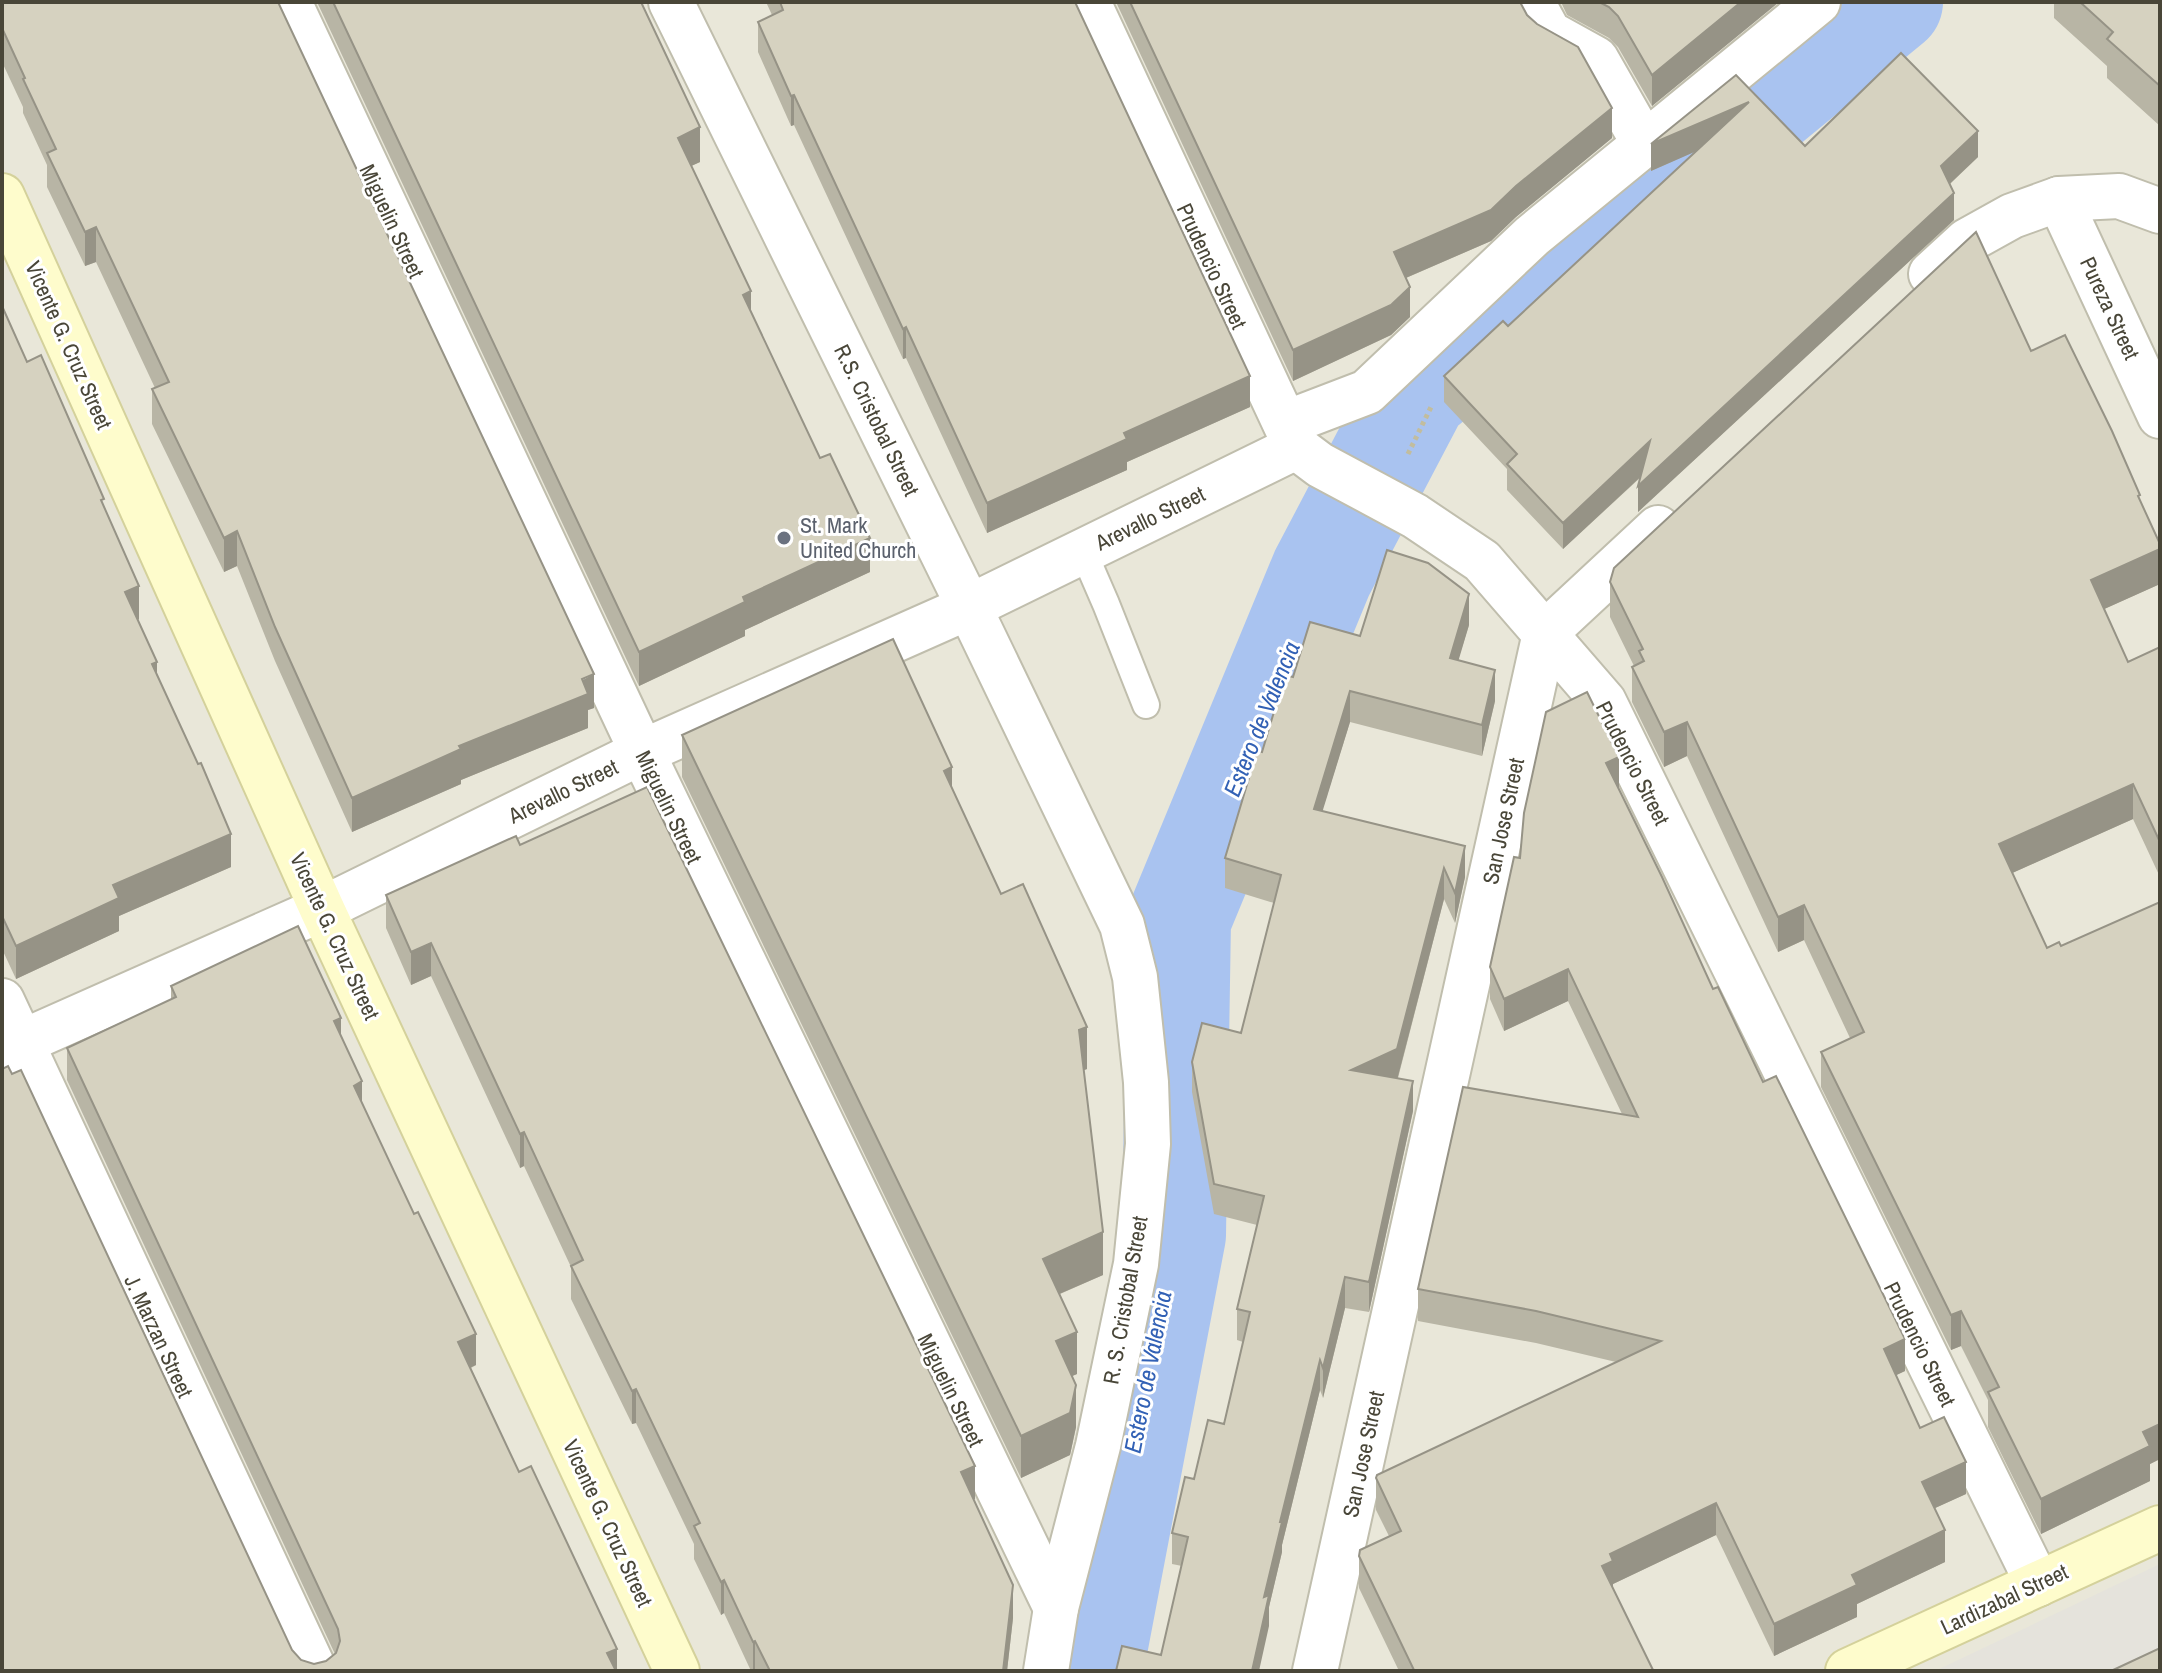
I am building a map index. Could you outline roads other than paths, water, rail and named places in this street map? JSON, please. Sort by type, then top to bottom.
[{"type":"street","name":"Miguelin Street","points":[[289,2],[642,752],[1056,1608]]},
{"type":"street","name":"R.S. Cristobal Street","points":[[671,2],[1122,925]]},
{"type":"street","name":"Prudencio Street","points":[[1088,2],[1301,445],[1482,561],[1604,702],[2038,1584]]},
{"type":"street","name":"Arevallo Street","points":[[12,1047],[322,909],[642,752],[969,607],[1301,445],[1367,392],[1532,236],[1818,2]]},
{"type":"street","points":[[1541,18],[1596,59],[1645,145]]},
{"type":"street","name":"Vicente G. Cruz Street","points":[[2,196],[322,909],[677,1671]]},
{"type":"street","points":[[1897,306],[1967,241],[2012,216],[2059,199],[2119,196],[2160,211]]},
{"type":"street","name":"Pureza Street","points":[[2059,199],[2160,416]]},
{"type":"street","points":[[1545,633],[1688,500]]},
{"type":"street","name":"San Jose Street","points":[[1315,1671],[1545,633]]},
{"type":"street","name":"R. S. Cristobal Street","points":[[1046,1671],[1056,1608],[1098,1446],[1136,1264],[1148,1144],[1146,1082],[1135,977],[1122,925]]},
{"type":"street","name":"J. Marzan Street","points":[[2,1001],[12,1047],[315,1671]]},
{"type":"street","name":"Lardizabal Street","points":[[1848,1671],[2160,1528]]},
{"type":"lane","points":[[1083,551],[1146,705]]},
{"type":"waterway","name":"Estero de Valencia","points":[[1091,1671],[1174,1235],[1179,919],[1322,573],[1417,392],[1891,2]]},
{"type":"place","name":"St. Mark United Church","points":[[784,538]]}]
